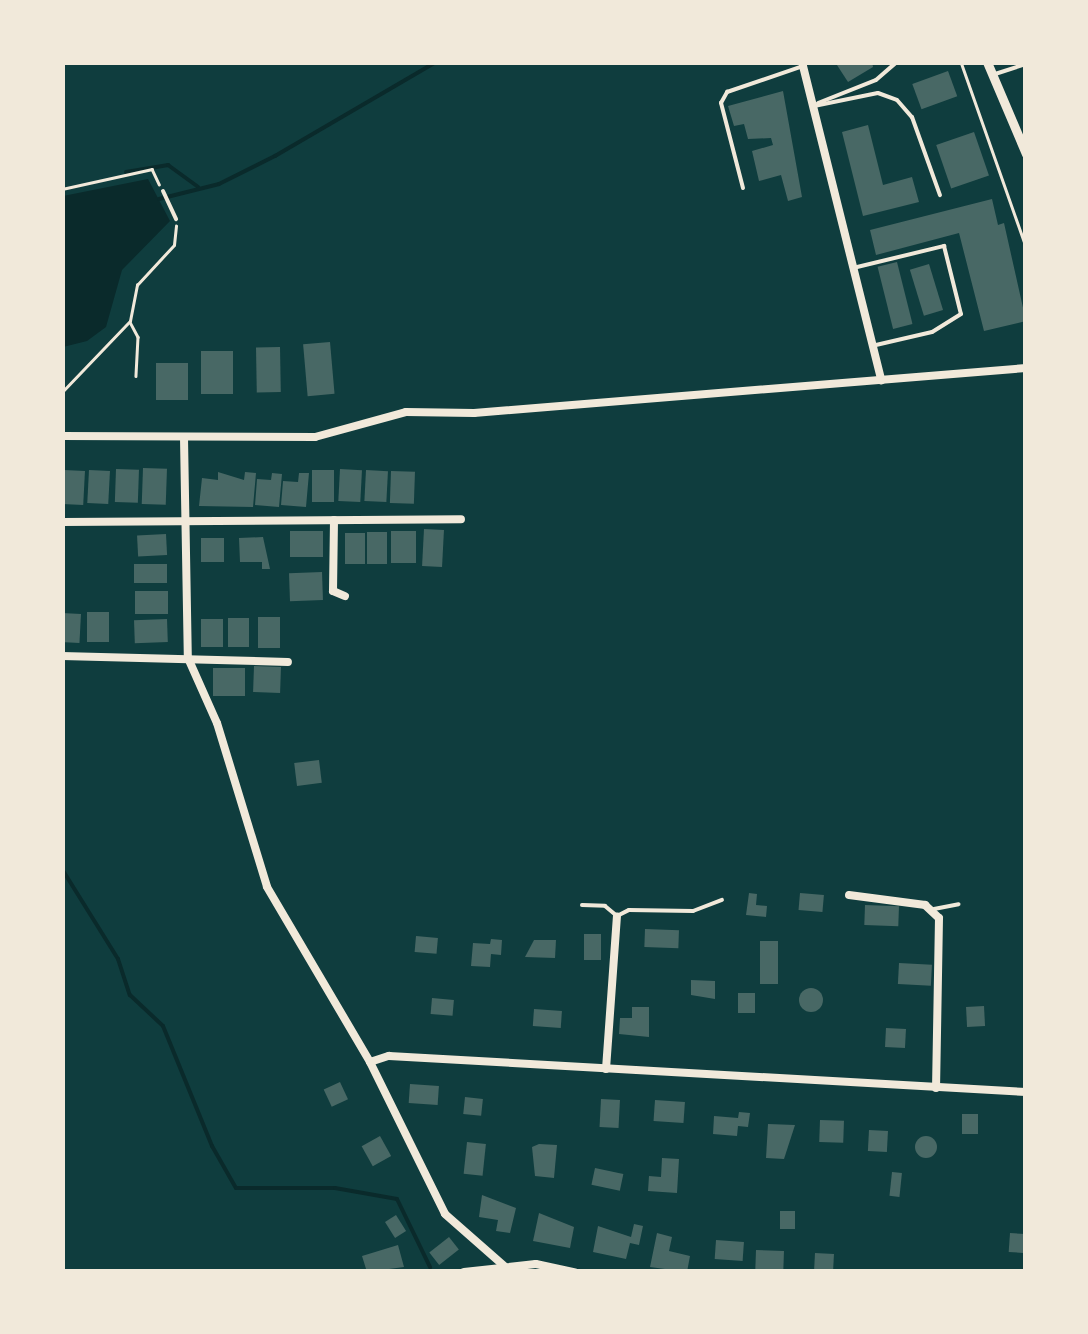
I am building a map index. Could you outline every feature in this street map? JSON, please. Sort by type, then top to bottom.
[{"type":"street","points":[[987,62],[1026,154]]},
{"type":"street","points":[[803,66],[881,380]]},
{"type":"street","points":[[62,436],[315,437],[406,412],[474,413],[1026,368]]},
{"type":"street","points":[[184,438],[182,521],[188,658],[282,921],[370,1062],[445,1214],[508,1268]]},
{"type":"street","points":[[62,522],[461,519]]},
{"type":"street","points":[[334,520],[334,591],[346,596]]},
{"type":"street","points":[[62,656],[288,662]]},
{"type":"street","points":[[849,895],[933,910],[942,954],[936,1088]]},
{"type":"street","points":[[606,1069],[616,916]]},
{"type":"street","points":[[370,1062],[389,1056],[1026,1092]]},
{"type":"street","points":[[464,1272],[508,1268],[575,1272]]},
{"type":"lane","points":[[812,106],[876,80],[897,62]]},
{"type":"lane","points":[[992,76],[1026,64]]},
{"type":"lane","points":[[743,188],[721,103],[728,92],[803,66]]},
{"type":"lane","points":[[812,106],[878,93],[897,100],[912,118],[940,195]]},
{"type":"lane","points":[[162,191],[176,219]]},
{"type":"lane","points":[[853,268],[944,246],[961,314],[932,332],[872,346]]},
{"type":"lane","points":[[582,905],[604,906],[616,916],[629,910],[693,911],[722,900]]},
{"type":"lane","points":[[933,910],[959,904]]},
{"type":"path","points":[[961,62],[1026,247]]},
{"type":"path","points":[[62,189],[152,169],[162,191]]},
{"type":"path","points":[[62,392],[130,320],[137,286],[174,244],[176,219]]},
{"type":"path","points":[[130,320],[138,337],[136,376]]},
{"type":"water","points":[[148,179],[170,221],[122,270],[106,327],[87,341],[63,347],[63,196]]},
{"type":"building","points":[[835,62],[872,62],[873,67],[848,82]]},
{"type":"building","points":[[948,71],[957,96],[922,109],[912,84]]},
{"type":"building","points":[[783,91],[802,197],[788,201],[781,175],[759,181],[752,151],[773,145],[771,138],[748,139],[744,124],[734,126],[728,106]]},
{"type":"building","points":[[868,125],[883,185],[912,177],[919,202],[863,216],[842,132]]},
{"type":"building","points":[[974,132],[989,175],[951,189],[936,145]]},
{"type":"building","points":[[992,199],[998,225],[1004,223],[1026,321],[984,331],[959,233],[876,255],[870,230]]},
{"type":"building","points":[[897,262],[912,324],[893,329],[878,267]]},
{"type":"building","points":[[929,264],[943,310],[924,316],[910,270]]},
{"type":"building","points":[[330,342],[335,394],[308,396],[303,344]]},
{"type":"building","points":[[256,347],[280,347],[281,392],[257,392]]},
{"type":"building","points":[[201,351],[233,351],[233,394],[201,394]]},
{"type":"building","points":[[156,363],[188,363],[188,400],[156,400]]},
{"type":"building","points":[[143,468],[167,469],[166,505],[142,504]]},
{"type":"building","points":[[116,469],[139,470],[138,503],[115,502]]},
{"type":"building","points":[[340,469],[362,470],[360,502],[338,501]]},
{"type":"building","points":[[64,470],[85,471],[83,505],[62,504]]},
{"type":"building","points":[[89,470],[110,471],[108,504],[87,503]]},
{"type":"building","points":[[312,470],[334,470],[334,502],[312,502]]},
{"type":"building","points":[[366,470],[388,471],[386,502],[364,501]]},
{"type":"building","points":[[391,471],[415,472],[414,504],[390,503]]},
{"type":"building","points":[[218,472],[244,480],[245,472],[256,473],[253,507],[199,506],[202,478],[218,480]]},
{"type":"building","points":[[272,473],[282,474],[279,507],[255,505],[257,479],[271,480]]},
{"type":"building","points":[[299,473],[309,473],[306,507],[281,505],[283,481],[298,482]]},
{"type":"building","points":[[424,529],[444,530],[442,567],[422,566]]},
{"type":"building","points":[[290,531],[323,531],[323,557],[290,557]]},
{"type":"building","points":[[391,531],[416,531],[416,563],[391,563]]},
{"type":"building","points":[[367,532],[387,532],[387,564],[367,564]]},
{"type":"building","points":[[345,533],[365,533],[365,564],[345,564]]},
{"type":"building","points":[[166,534],[167,555],[138,556],[137,536]]},
{"type":"building","points":[[263,537],[270,569],[262,569],[262,562],[240,562],[239,538]]},
{"type":"building","points":[[201,538],[224,538],[224,562],[201,562]]},
{"type":"building","points":[[134,564],[167,564],[167,583],[134,583]]},
{"type":"building","points":[[322,572],[323,600],[290,601],[289,573]]},
{"type":"building","points":[[135,591],[168,591],[168,614],[135,614]]},
{"type":"building","points":[[87,612],[109,612],[109,642],[87,642]]},
{"type":"building","points":[[62,613],[81,614],[79,643],[62,642]]},
{"type":"building","points":[[258,617],[280,617],[280,648],[258,648]]},
{"type":"building","points":[[228,618],[249,618],[249,647],[228,647]]},
{"type":"building","points":[[167,619],[168,642],[135,643],[134,620]]},
{"type":"building","points":[[201,619],[223,619],[223,647],[201,647]]},
{"type":"building","points":[[254,666],[281,667],[280,693],[253,692]]},
{"type":"building","points":[[213,668],[245,668],[245,696],[213,696]]},
{"type":"building","points":[[319,760],[322,783],[297,786],[294,763]]},
{"type":"building","points":[[749,893],[757,894],[756,905],[767,906],[766,917],[746,915]]},
{"type":"building","points":[[800,893],[824,895],[822,912],[799,910]]},
{"type":"building","points":[[865,905],[899,906],[898,926],[864,925]]},
{"type":"building","points":[[645,929],[679,930],[678,948],[644,947]]},
{"type":"building","points":[[584,934],[601,934],[601,960],[584,960]]},
{"type":"building","points":[[416,936],[438,938],[437,954],[415,952]]},
{"type":"building","points":[[491,939],[502,940],[501,955],[491,954],[490,967],[471,966],[473,943],[490,944]]},
{"type":"building","points":[[534,940],[556,940],[555,958],[525,957]]},
{"type":"building","points":[[760,941],[778,941],[778,984],[760,984]]},
{"type":"building","points":[[899,963],[932,965],[931,986],[898,984]]},
{"type":"building","points":[[691,980],[715,981],[715,999],[691,995]]},
{"type":"building","points":[[811,988],[820,991],[820,1009],[811,1012],[802,1009],[799,1000],[802,991]]},
{"type":"building","points":[[738,993],[755,993],[755,1013],[738,1013]]},
{"type":"building","points":[[432,998],[454,1000],[453,1016],[431,1014]]},
{"type":"building","points":[[984,1006],[985,1026],[967,1027],[966,1007]]},
{"type":"building","points":[[632,1007],[649,1007],[649,1037],[619,1034],[620,1018],[632,1018]]},
{"type":"building","points":[[534,1009],[562,1011],[561,1028],[533,1026]]},
{"type":"building","points":[[886,1028],[906,1029],[905,1048],[885,1047]]},
{"type":"building","points":[[340,1082],[348,1099],[332,1107],[324,1090]]},
{"type":"building","points":[[410,1084],[439,1086],[438,1105],[409,1103]]},
{"type":"building","points":[[465,1097],[483,1099],[481,1116],[463,1114]]},
{"type":"building","points":[[601,1099],[620,1100],[619,1128],[600,1127]]},
{"type":"building","points":[[655,1100],[685,1102],[683,1123],[654,1121]]},
{"type":"building","points":[[739,1112],[750,1113],[748,1127],[738,1126],[737,1136],[713,1134],[714,1116],[738,1118]]},
{"type":"building","points":[[962,1114],[978,1114],[978,1134],[962,1134]]},
{"type":"building","points":[[820,1120],[844,1121],[843,1143],[819,1142]]},
{"type":"building","points":[[768,1124],[795,1125],[784,1159],[766,1158]]},
{"type":"building","points":[[869,1130],[888,1131],[887,1152],[868,1151]]},
{"type":"building","points":[[380,1136],[391,1156],[373,1166],[362,1146]]},
{"type":"building","points":[[926,1136],[934,1139],[934,1155],[926,1158],[918,1155],[915,1147],[918,1139]]},
{"type":"building","points":[[467,1142],[486,1144],[483,1176],[464,1174]]},
{"type":"building","points":[[557,1145],[554,1178],[535,1176],[532,1147]]},
{"type":"building","points":[[662,1158],[679,1159],[677,1193],[648,1191],[649,1176],[661,1177]]},
{"type":"building","points":[[595,1168],[623,1174],[620,1191],[591,1185]]},
{"type":"building","points":[[892,1172],[902,1173],[899,1197],[889,1196]]},
{"type":"building","points":[[482,1195],[516,1208],[510,1233],[496,1231],[498,1220],[479,1217]]},
{"type":"building","points":[[780,1211],[795,1211],[795,1229],[780,1229]]},
{"type":"building","points":[[539,1213],[574,1227],[570,1248],[533,1241]]},
{"type":"building","points":[[396,1215],[406,1231],[395,1238],[385,1222]]},
{"type":"building","points":[[634,1224],[643,1226],[639,1245],[630,1243],[626,1259],[593,1252],[598,1226],[631,1237]]},
{"type":"building","points":[[657,1233],[672,1237],[669,1251],[690,1256],[687,1272],[650,1267]]},
{"type":"building","points":[[1010,1233],[1025,1234],[1024,1253],[1009,1252]]},
{"type":"building","points":[[449,1237],[459,1250],[439,1265],[429,1252]]},
{"type":"building","points":[[716,1240],[744,1242],[743,1261],[715,1259]]},
{"type":"building","points":[[398,1245],[404,1267],[367,1272],[362,1256]]},
{"type":"building","points":[[756,1250],[784,1251],[783,1272],[755,1272]]},
{"type":"building","points":[[815,1253],[834,1254],[833,1272],[814,1272]]},
{"type":"waterway","points":[[159,199],[219,184],[275,156],[436,62]]},
{"type":"waterway","points":[[126,172],[168,165],[198,187]]},
{"type":"waterway","points":[[62,869],[118,959],[130,995],[163,1026],[212,1146],[236,1188],[335,1188],[397,1199],[430,1267]]}]
